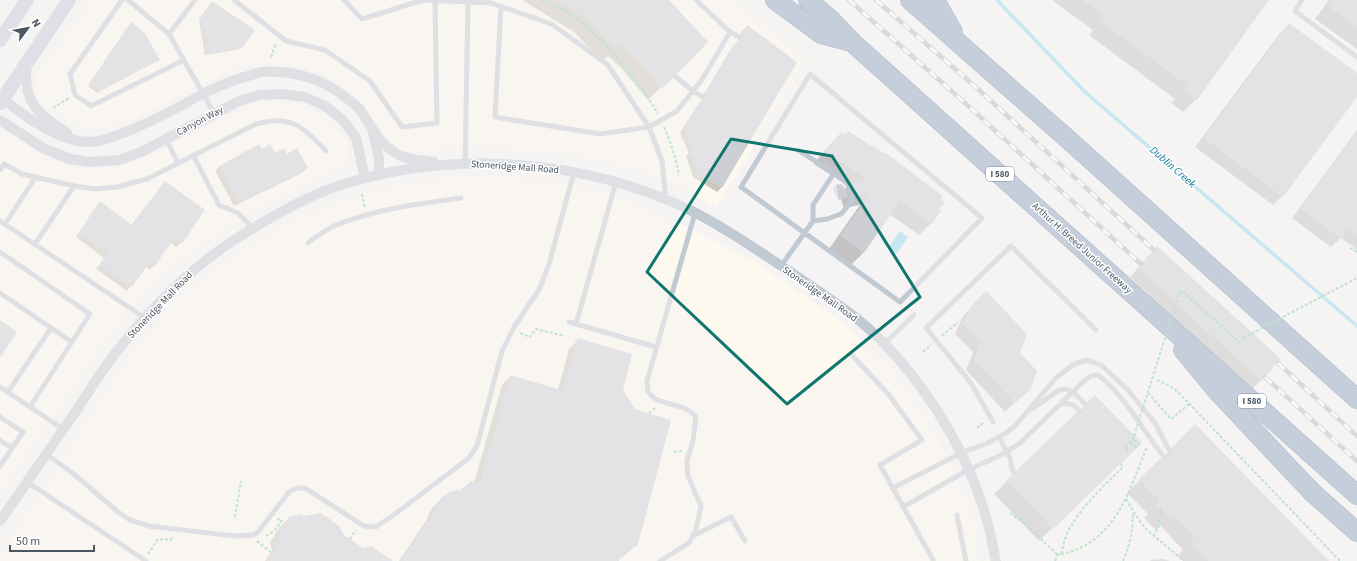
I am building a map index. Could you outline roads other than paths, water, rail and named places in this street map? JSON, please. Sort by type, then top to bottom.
[{"type":"highway","points":[[776,0],[821,34],[853,42]]},
{"type":"highway","name":"Arthur H. Breed Junior Freeway","points":[[808,0],[1357,495]]},
{"type":"highway","points":[[910,0],[1357,399]]},
{"type":"highway","points":[[935,0],[961,44]]},
{"type":"highway","points":[[1148,306],[1216,390],[1313,493],[1357,532]]},
{"type":"main road","points":[[0,40],[27,0]]},
{"type":"main road","points":[[1,99],[69,0]]},
{"type":"street","points":[[27,62],[25,75],[27,91],[32,104],[55,126],[78,140]]},
{"type":"street","points":[[1,99],[20,113],[56,134],[91,142],[105,140],[133,130],[218,86],[260,72],[289,72],[316,79],[338,90],[359,108],[373,132],[394,152],[403,157],[446,164]]},
{"type":"street","name":"Canyon Way","points":[[0,120],[43,148],[70,159],[92,162],[120,160],[141,152],[238,101],[259,94],[283,94],[305,97],[325,106],[343,120],[356,138],[365,178]]},
{"type":"street","points":[[373,132],[379,158],[379,175]]},
{"type":"street","name":"Stoneridge Mall Road","points":[[0,521],[117,351],[171,290],[199,265],[253,228],[316,195],[344,184],[399,171],[446,164],[513,165],[543,167],[574,172],[616,182],[666,200],[695,213],[726,230],[856,318],[884,344],[912,374],[936,409],[961,453],[968,470],[989,527],[996,561]]},
{"type":"lane","points":[[122,0],[70,74],[75,95],[91,106],[184,60]]},
{"type":"lane","points":[[128,0],[170,34],[214,113]]},
{"type":"lane","points":[[170,34],[195,0]]},
{"type":"lane","points":[[234,0],[286,40],[325,50],[370,81],[402,127],[438,123],[435,1]]},
{"type":"lane","points":[[344,0],[362,19],[423,0],[491,2],[553,25],[608,64],[649,127],[662,161],[666,200]]},
{"type":"lane","points":[[696,0],[730,32],[739,38]]},
{"type":"lane","points":[[1302,0],[1295,11],[1357,57]]},
{"type":"lane","points":[[465,164],[468,2]]},
{"type":"lane","points":[[501,6],[495,117],[600,134],[649,127],[677,111],[703,78],[730,32]]},
{"type":"lane","points":[[810,74],[982,218],[900,302],[805,233],[741,187],[810,74]]},
{"type":"lane","points":[[675,76],[703,97]]},
{"type":"lane","points":[[0,170],[4,164],[22,174],[74,186],[96,189],[117,187],[147,179],[256,124],[276,120],[295,124],[312,135],[326,151]]},
{"type":"lane","points":[[166,139],[178,163]]},
{"type":"lane","points":[[798,150],[846,181],[851,190],[852,201],[840,214],[813,222]]},
{"type":"lane","points":[[193,155],[219,205],[238,213],[253,228]]},
{"type":"lane","points":[[46,454],[74,474],[118,512],[130,520],[149,526],[234,536],[253,535],[258,532],[289,492],[297,488],[305,488],[360,524],[364,526],[376,527],[469,458],[477,446],[502,351],[514,327],[540,288],[544,279],[574,172]]},
{"type":"lane","points":[[781,266],[813,222],[813,205],[834,173]]},
{"type":"lane","points":[[36,178],[2,222],[145,318]]},
{"type":"lane","points":[[576,324],[616,182]]},
{"type":"lane","points":[[35,244],[74,186]]},
{"type":"lane","points":[[308,243],[333,226],[368,215],[392,209],[461,198]]},
{"type":"lane","points":[[660,561],[689,543],[696,529],[701,506],[688,476],[688,462],[693,441],[696,417],[692,412],[657,400],[648,392],[647,380],[695,213]]},
{"type":"lane","points":[[993,422],[971,383],[926,328],[1010,246],[1096,330]]},
{"type":"lane","points":[[0,252],[90,314],[30,407]]},
{"type":"lane","points":[[0,293],[72,342]]},
{"type":"lane","points":[[884,344],[914,315]]},
{"type":"lane","points":[[569,322],[656,347]]},
{"type":"lane","points":[[8,392],[51,328]]},
{"type":"lane","points":[[851,354],[889,395],[922,440],[880,465],[933,560]]},
{"type":"lane","points":[[893,488],[961,453],[984,445],[1000,437],[1015,426],[1056,378],[1074,364],[1087,360],[1101,364],[1126,388],[1152,418],[1169,450]]},
{"type":"lane","points":[[903,507],[968,470],[1006,452],[1020,443],[1091,376],[1098,375],[1121,397],[1162,456]]},
{"type":"lane","points":[[0,387],[64,429]]},
{"type":"lane","points":[[1023,416],[1059,390],[1066,388],[1073,392],[1085,404]]},
{"type":"lane","points":[[1061,404],[1067,402],[1079,410]]},
{"type":"lane","points":[[0,417],[23,432],[0,466]]},
{"type":"lane","points":[[1000,437],[1014,472]]},
{"type":"lane","points":[[0,440],[12,448]]},
{"type":"lane","points":[[27,482],[145,560]]},
{"type":"lane","points":[[957,515],[966,561]]},
{"type":"lane","points":[[693,536],[731,517],[744,541]]},
{"type":"water","points":[[900,231],[908,237],[896,254],[888,248]]},
{"type":"waterway","name":"Dublin Creek","points":[[997,0],[1085,92],[1357,326]]},
{"type":"railway","points":[[849,0],[965,103],[1141,264]]},
{"type":"railway","points":[[876,0],[978,89],[1154,250]]},
{"type":"railway","points":[[1278,363],[1357,436]]},
{"type":"railway","points":[[1265,377],[1357,461]]}]
